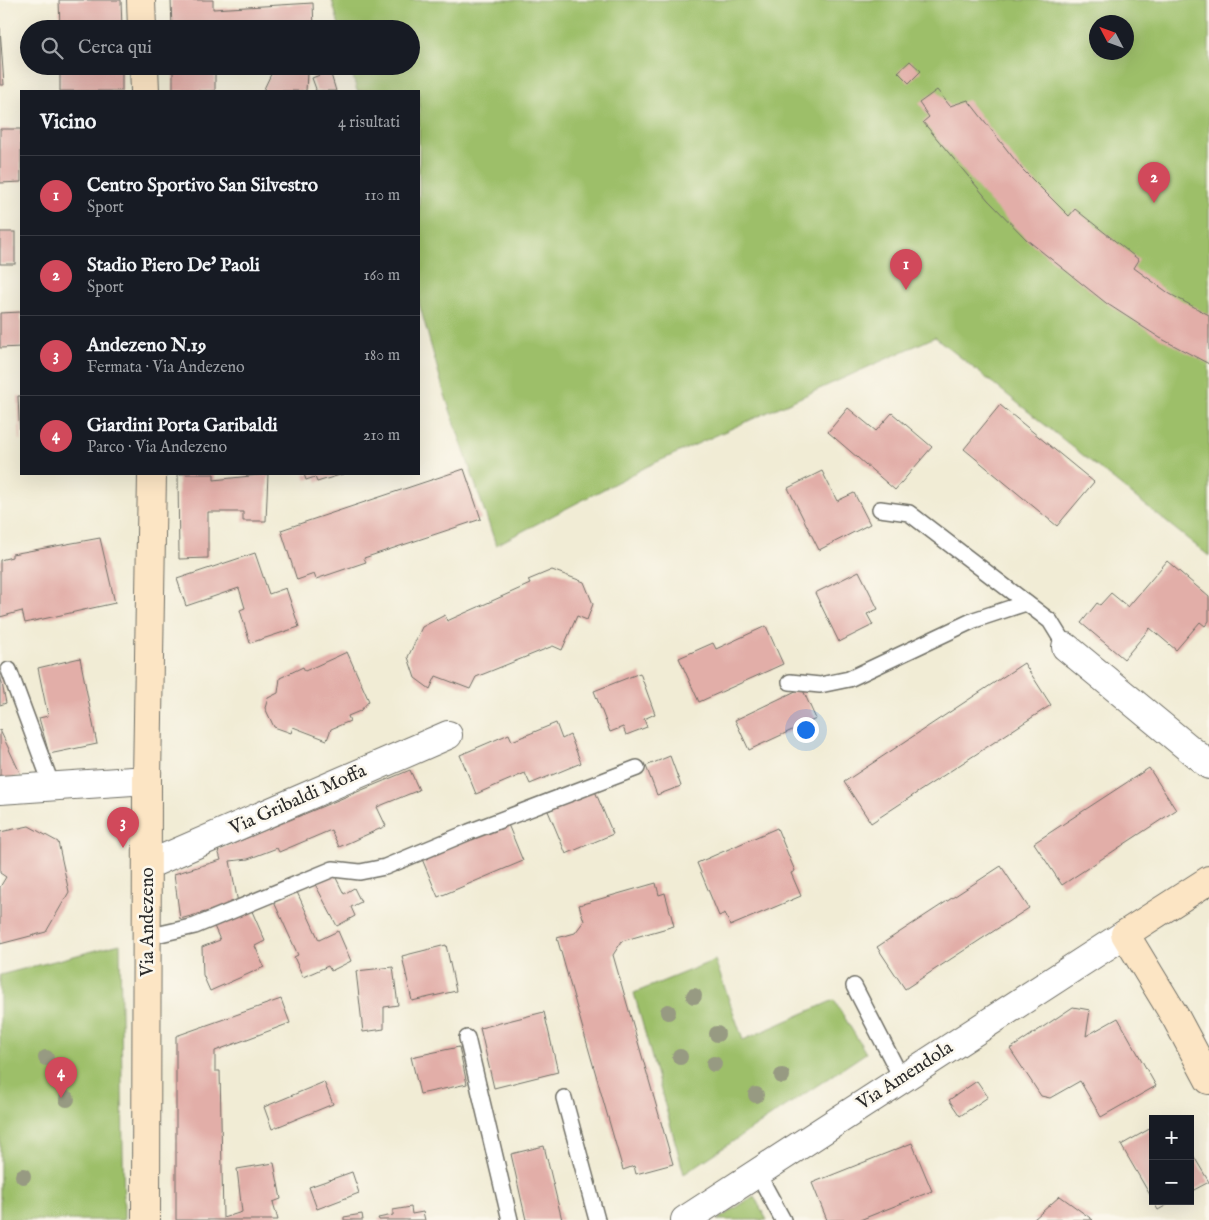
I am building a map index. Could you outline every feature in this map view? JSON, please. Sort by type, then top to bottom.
[{"type":"main road","points":[[141,0],[142,20]]},
{"type":"main road","points":[[144,75],[145,90]]},
{"type":"main road","name":"Via Andezeno","points":[[146,1220],[147,780],[152,475]]},
{"type":"main road","points":[[1209,880],[1125,934],[1176,1018],[1209,1080]]},
{"type":"street","points":[[1066,647],[1209,765]]},
{"type":"street","name":"Via Gribaldi Moffa","points":[[148,865],[448,735]]},
{"type":"street","points":[[0,790],[147,780]]},
{"type":"street","name":"Via Amendola","points":[[685,1220],[1125,934]]},
{"type":"lane","points":[[880,509],[909,513],[1050,621],[1066,647]]},
{"type":"lane","points":[[790,682],[820,685],[849,679],[974,620],[1026,603]]},
{"type":"lane","points":[[9,670],[52,786]]},
{"type":"lane","points":[[148,938],[195,926],[333,869],[360,872],[385,867],[469,832],[637,768]]},
{"type":"lane","points":[[854,986],[902,1079]]},
{"type":"lane","points":[[467,1038],[510,1220]]},
{"type":"lane","points":[[564,1098],[597,1220]]},
{"type":"lane","points":[[757,1172],[783,1220]]},
{"type":"green space","points":[[332,0],[1209,0],[1209,556],[935,337],[648,466],[496,545],[444,392],[420,307],[420,90],[357,90],[353,75],[420,75],[420,20],[338,20]]},
{"type":"green space","points":[[120,944],[124,1220],[0,1220],[0,975]]},
{"type":"green space","points":[[715,960],[743,1040],[834,1000],[866,1053],[684,1174],[634,993]]},
{"type":"green space","points":[[754,1196],[767,1220],[717,1220]]},
{"type":"building","points":[[59,0],[121,0],[122,20],[60,20]]},
{"type":"building","points":[[171,0],[213,0],[213,9],[313,3],[314,20],[172,20]]},
{"type":"building","points":[[0,28],[4,85],[0,85]]},
{"type":"building","points":[[910,61],[921,71],[909,83],[898,72]]},
{"type":"building","points":[[60,75],[122,75],[122,90],[60,90]]},
{"type":"building","points":[[173,75],[215,75],[215,90],[173,90]]},
{"type":"building","points":[[271,75],[307,75],[306,90],[263,90]]},
{"type":"building","points":[[320,75],[331,75],[336,90],[316,90],[312,78]]},
{"type":"building","points":[[937,90],[950,106],[968,100],[1022,169],[1069,216],[1075,209],[1139,260],[1134,268],[1170,294],[1209,315],[1209,364],[1160,338],[1106,303],[1026,239],[988,200],[923,122],[929,117],[919,103]]},
{"type":"building","points":[[0,129],[20,129],[20,182],[0,183]]},
{"type":"building","points":[[0,232],[15,232],[15,264],[0,264]]},
{"type":"building","points":[[20,312],[20,347],[0,348],[0,313]]},
{"type":"building","points":[[18,396],[20,396],[20,441]]},
{"type":"building","points":[[1000,405],[1094,482],[1057,526],[964,449]]},
{"type":"building","points":[[848,408],[876,431],[892,413],[932,447],[895,490],[828,432]]},
{"type":"building","points":[[464,469],[481,519],[364,558],[366,562],[316,579],[314,574],[297,580],[281,530]]},
{"type":"building","points":[[822,471],[837,501],[854,493],[870,524],[819,550],[788,488]]},
{"type":"building","points":[[178,475],[214,475],[214,480],[268,475],[266,521],[243,521],[243,512],[208,512],[208,558],[179,559]]},
{"type":"building","points":[[304,475],[340,475],[317,482],[315,477],[306,480]]},
{"type":"building","points":[[100,538],[115,603],[25,623],[22,611],[0,617],[0,560],[12,557],[12,554]]},
{"type":"building","points":[[255,553],[269,594],[286,588],[299,627],[250,643],[240,610],[245,608],[239,588],[186,606],[177,579]]},
{"type":"building","points":[[1167,561],[1209,597],[1209,621],[1205,626],[1200,622],[1176,650],[1150,628],[1124,659],[1081,623],[1097,603],[1100,605],[1111,593],[1128,607]]},
{"type":"building","points":[[552,570],[584,582],[593,604],[587,620],[577,616],[562,650],[553,646],[476,677],[470,689],[436,676],[430,689],[415,678],[408,657],[422,627],[445,615],[447,621],[530,584],[528,580]]},
{"type":"building","points":[[859,571],[878,609],[867,614],[873,625],[839,642],[815,593]]},
{"type":"building","points":[[766,626],[783,664],[699,702],[679,658],[713,643],[716,649]]},
{"type":"building","points":[[347,652],[369,701],[360,711],[348,716],[350,721],[331,729],[327,740],[293,727],[291,733],[274,727],[265,708],[268,698],[278,693],[280,678],[303,667],[305,671]]},
{"type":"building","points":[[80,658],[97,744],[49,754],[39,718],[48,716],[38,668]]},
{"type":"building","points":[[1024,663],[1051,705],[871,823],[844,782]]},
{"type":"building","points":[[640,673],[655,714],[644,719],[647,727],[626,735],[623,727],[610,732],[594,691]]},
{"type":"building","points":[[0,674],[6,703],[0,705]]},
{"type":"building","points":[[802,688],[816,719],[749,750],[735,720]]},
{"type":"building","points":[[556,723],[562,739],[570,735],[581,763],[530,784],[525,773],[476,794],[460,755],[509,734],[512,741]]},
{"type":"building","points":[[0,730],[21,775],[1,784],[0,783]]},
{"type":"building","points":[[670,756],[681,786],[657,795],[646,766]]},
{"type":"building","points":[[1149,768],[1176,810],[1062,885],[1034,843]]},
{"type":"building","points":[[410,770],[419,790],[377,807],[386,826],[339,847],[331,830],[279,852],[277,848],[248,859],[230,861],[238,903],[180,919],[174,874],[221,860],[218,850]]},
{"type":"building","points":[[595,791],[613,834],[566,854],[548,811]]},
{"type":"building","points":[[507,822],[523,861],[438,897],[422,859]]},
{"type":"building","points":[[29,826],[58,842],[69,892],[46,932],[0,944],[0,887],[6,877],[0,873],[0,832]]},
{"type":"building","points":[[777,828],[795,871],[791,873],[801,896],[730,926],[725,913],[719,916],[697,863]]},
{"type":"building","points":[[1001,866],[1029,908],[905,989],[877,947]]},
{"type":"building","points":[[334,874],[344,894],[354,888],[361,902],[351,907],[355,916],[337,926],[315,884]]},
{"type":"building","points":[[656,883],[659,895],[665,893],[674,926],[622,941],[613,955],[673,1164],[636,1174],[634,1166],[623,1170],[557,938],[575,933],[584,921],[579,905]]},
{"type":"building","points":[[297,892],[319,940],[338,931],[351,961],[331,971],[328,966],[303,977],[294,957],[298,955],[274,902]]},
{"type":"building","points":[[251,909],[265,941],[255,946],[264,967],[210,991],[203,975],[202,947],[220,940],[214,926]]},
{"type":"building","points":[[446,945],[456,991],[412,1001],[402,956]]},
{"type":"building","points":[[393,967],[398,1005],[384,1007],[384,1029],[363,1032],[356,971]]},
{"type":"building","points":[[281,999],[290,1023],[215,1051],[215,1071],[220,1071],[223,1218],[242,1212],[237,1169],[274,1163],[281,1199],[273,1202],[278,1220],[176,1220],[176,1036]]},
{"type":"building","points":[[1073,1007],[1090,1010],[1086,1036],[1118,1018],[1156,1086],[1101,1117],[1080,1081],[1050,1098],[1041,1096],[1010,1049]]},
{"type":"building","points":[[544,1012],[558,1072],[494,1088],[480,1028]]},
{"type":"building","points":[[459,1047],[467,1084],[420,1094],[411,1057]]},
{"type":"building","points":[[977,1081],[988,1097],[960,1116],[949,1100]]},
{"type":"building","points":[[324,1082],[333,1104],[272,1129],[264,1107]]},
{"type":"building","points":[[1149,1129],[1149,1193],[1121,1145]]},
{"type":"building","points":[[912,1143],[932,1191],[860,1220],[827,1220],[812,1183]]},
{"type":"building","points":[[544,1146],[562,1220],[526,1220],[511,1154]]},
{"type":"building","points":[[1194,1157],[1209,1182],[1194,1190]]},
{"type":"building","points":[[352,1172],[359,1193],[317,1209],[309,1187]]},
{"type":"building","points":[[1060,1196],[1093,1220],[1033,1220]]},
{"type":"building","points":[[1155,1205],[1167,1205],[1158,1210]]},
{"type":"building","points":[[411,1207],[412,1214],[423,1212],[425,1220],[379,1220],[378,1218],[393,1215],[393,1210]]},
{"type":"building","points":[[362,1214],[363,1220],[344,1220],[344,1217]]},
{"type":"place","name":"Stadio Piero De' Paoli","points":[[1154,203]]},
{"type":"place","name":"Centro Sportivo San Silvestro","points":[[906,290]]},
{"type":"place","name":"Andezeno N.19","points":[[123,848]]},
{"type":"place","name":"Giardini Porta Garibaldi","points":[[61,1098]]}]
